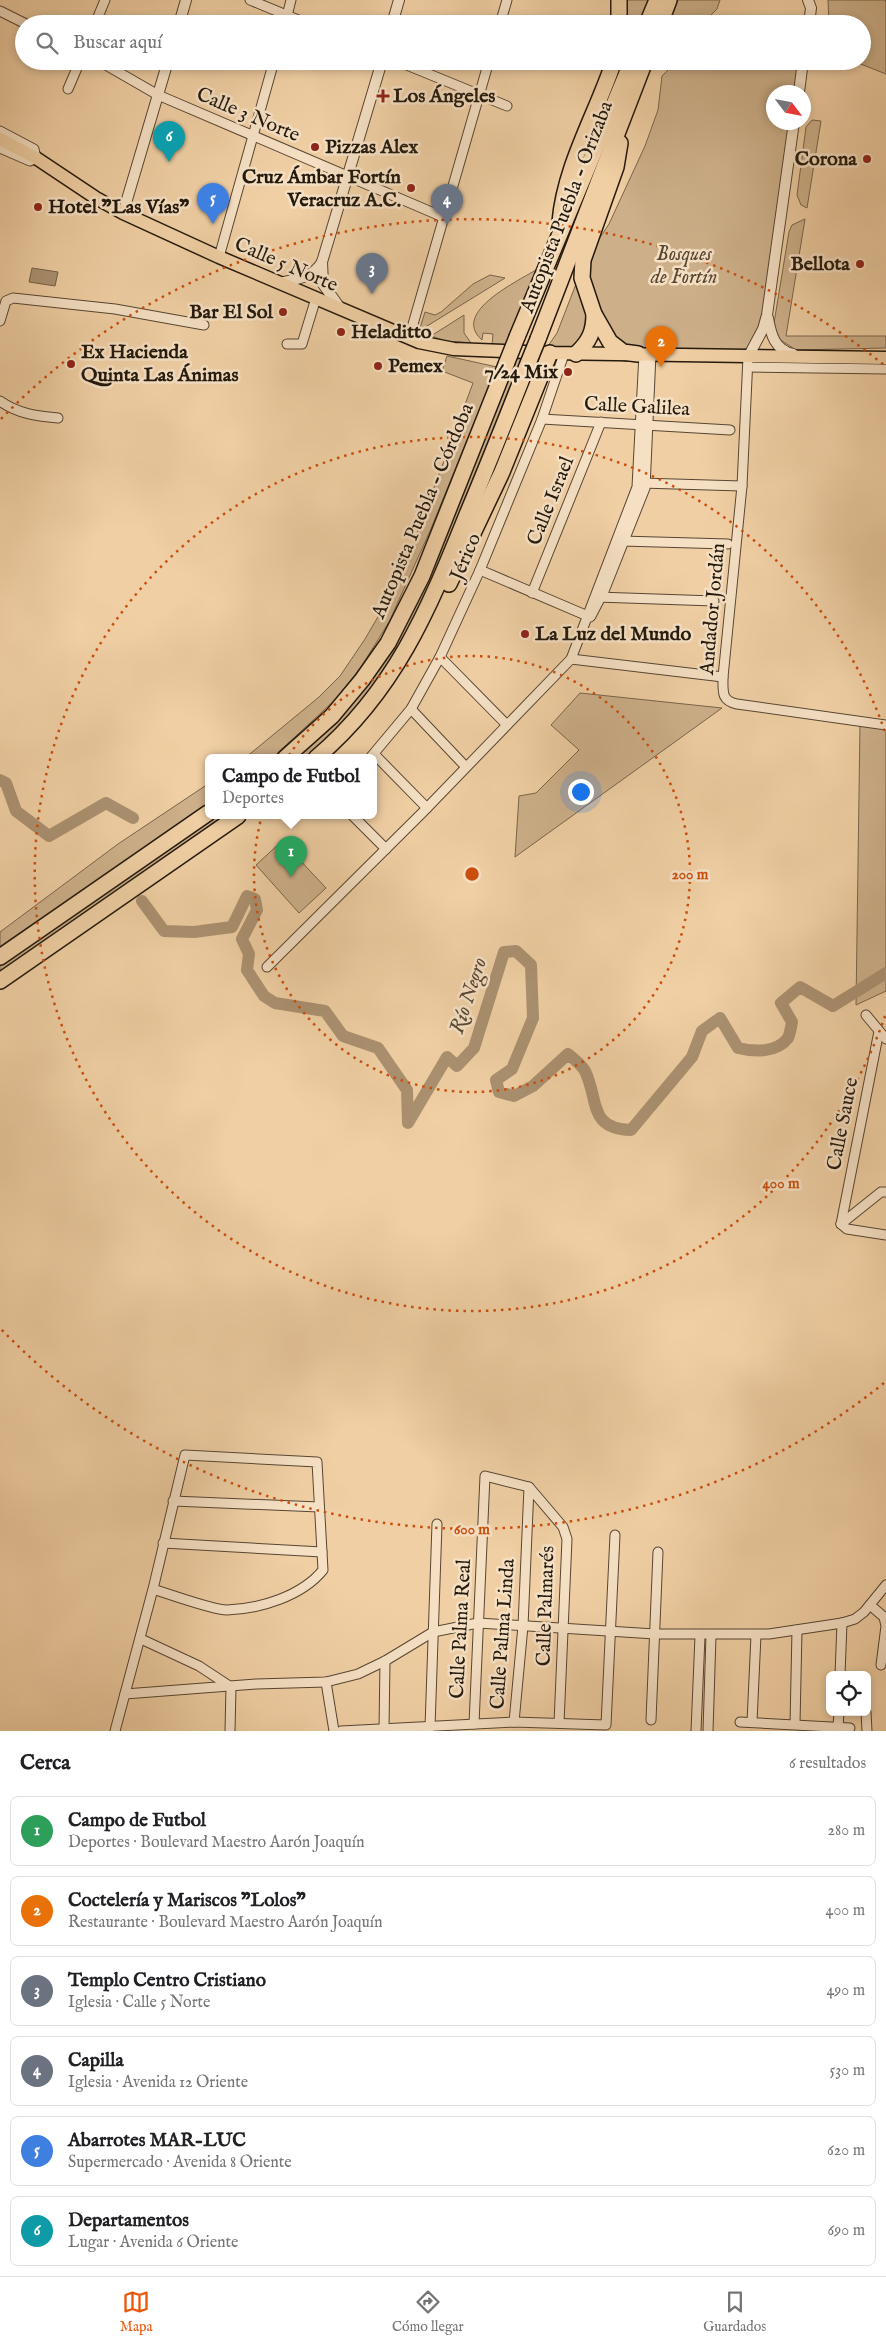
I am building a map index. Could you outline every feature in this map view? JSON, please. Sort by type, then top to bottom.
[{"type":"highway","points":[[619,0],[619,15]]},
{"type":"highway","points":[[651,15],[657,0]]},
{"type":"highway","points":[[663,15],[669,0]]},
{"type":"highway","points":[[558,236],[562,199],[570,171],[610,70]]},
{"type":"highway","name":"Autopista Puebla - Orizaba","points":[[507,362],[628,70]]},
{"type":"highway","name":"Autopista Puebla - Orizaba","points":[[527,366],[642,70]]},
{"type":"highway","points":[[623,118],[616,167],[583,260],[584,286],[594,314],[610,342],[623,352],[644,354]]},
{"type":"highway","points":[[409,646],[435,610],[514,445],[564,353],[584,346],[592,332],[594,314]]},
{"type":"highway","name":"Autopista Puebla - Córdoba","points":[[289,754],[332,716],[362,680],[388,643],[422,576],[507,362]]},
{"type":"highway","name":"Autopista Puebla - Córdoba","points":[[320,754],[346,730],[376,696],[409,646],[454,547],[527,366]]},
{"type":"highway","points":[[0,957],[205,815]]},
{"type":"highway","points":[[0,981],[234,819]]},
{"type":"main road","name":"Calle 5 Norte","points":[[0,139],[36,158],[96,198],[123,213],[219,257],[409,338],[454,349],[644,354],[748,362],[810,358],[886,358]]},
{"type":"street","points":[[99,15],[105,0]]},
{"type":"street","points":[[182,15],[186,0]]},
{"type":"street","points":[[250,0],[278,15]]},
{"type":"street","points":[[287,15],[291,0]]},
{"type":"street","points":[[395,15],[399,0]]},
{"type":"street","points":[[503,15],[507,0]]},
{"type":"street","points":[[808,0],[811,8],[810,15]]},
{"type":"street","points":[[0,11],[15,18]]},
{"type":"street","points":[[68,89],[76,70]]},
{"type":"street","name":"Calle 3 Norte","points":[[115,70],[158,95],[443,217]]},
{"type":"street","points":[[123,213],[165,70]]},
{"type":"street","points":[[219,257],[271,70]]},
{"type":"street","points":[[280,283],[308,276],[322,262],[379,70]]},
{"type":"street","points":[[417,70],[507,106]]},
{"type":"street","points":[[409,338],[486,70]]},
{"type":"street","points":[[800,85],[802,70]]},
{"type":"street","points":[[793,130],[767,315],[763,330],[748,362],[886,369]]},
{"type":"street","points":[[0,131],[34,149],[36,158],[30,161],[24,160],[0,148]]},
{"type":"street","points":[[322,262],[323,284],[341,309]]},
{"type":"street","points":[[0,321],[6,301],[14,298],[115,309],[204,325]]},
{"type":"street","points":[[288,344],[302,344],[316,298]]},
{"type":"street","points":[[767,315],[770,332],[782,350],[810,358]]},
{"type":"street","name":"Jérico","points":[[375,754],[412,709],[440,657],[480,570],[542,420],[564,353]]},
{"type":"street","points":[[267,967],[427,808],[571,659],[598,597],[642,483],[644,354]]},
{"type":"street","name":"Andador Jordán","points":[[748,362],[742,486],[723,677],[724,697],[730,703],[886,725]]},
{"type":"street","points":[[0,401],[11,409],[26,414],[58,418]]},
{"type":"street","name":"Calle Galilea","points":[[542,420],[730,430]]},
{"type":"street","name":"Calle Israel","points":[[532,593],[601,422]]},
{"type":"street","points":[[642,483],[742,486]]},
{"type":"street","points":[[620,541],[728,544]]},
{"type":"street","points":[[480,570],[588,617]]},
{"type":"street","points":[[598,597],[714,601]]},
{"type":"street","points":[[440,657],[507,725]]},
{"type":"street","points":[[571,659],[723,677]]},
{"type":"street","points":[[412,709],[466,767]]},
{"type":"street","points":[[377,760],[427,808]]},
{"type":"street","points":[[356,819],[386,849]]},
{"type":"street","points":[[866,1015],[886,1039]]},
{"type":"street","name":"Calle Sauce","points":[[841,1224],[880,1031]]},
{"type":"street","points":[[886,1192],[881,1192],[841,1224],[847,1229],[886,1235]]},
{"type":"street","points":[[115,1731],[153,1589],[185,1455],[317,1462],[323,1570],[316,1579],[282,1600],[226,1610],[153,1589]]},
{"type":"street","name":"Calle Palma Real","points":[[474,1724],[485,1476],[529,1487]]},
{"type":"street","name":"Calle Palma Linda","points":[[514,1722],[523,1626],[529,1487]]},
{"type":"street","name":"Calle Palmarés","points":[[529,1487],[563,1527],[567,1539],[565,1629],[559,1723]]},
{"type":"street","points":[[173,1501],[319,1507]]},
{"type":"street","points":[[430,1727],[437,1524]]},
{"type":"street","points":[[341,1731],[514,1722],[606,1725],[615,1535]]},
{"type":"street","points":[[163,1543],[322,1552]]},
{"type":"street","points":[[651,1720],[658,1552]]},
{"type":"street","points":[[125,1694],[326,1682],[358,1674],[385,1661],[433,1632],[478,1623],[700,1636],[756,1635],[797,1630],[842,1623],[855,1619],[870,1605],[886,1584]]},
{"type":"street","points":[[870,1605],[884,1617],[886,1626],[885,1656],[881,1665]]},
{"type":"street","points":[[840,1671],[842,1623]]},
{"type":"street","points":[[795,1724],[797,1630]]},
{"type":"street","points":[[752,1722],[756,1635]]},
{"type":"street","points":[[696,1731],[700,1636]]},
{"type":"street","points":[[708,1731],[712,1636]]},
{"type":"street","points":[[140,1639],[199,1666],[231,1687]]},
{"type":"street","points":[[384,1729],[385,1661]]},
{"type":"street","points":[[326,1682],[334,1731]]},
{"type":"street","points":[[230,1731],[231,1687]]},
{"type":"street","points":[[838,1716],[838,1727]]},
{"type":"street","points":[[866,1716],[867,1731]]},
{"type":"street","points":[[740,1722],[850,1728]]},
{"type":"green space","points":[[624,0],[650,0],[642,15],[625,15]]},
{"type":"green space","points":[[678,0],[720,0],[717,9],[711,15],[672,15]]},
{"type":"green space","points":[[828,0],[886,0],[886,74],[871,68],[871,15],[829,15]]},
{"type":"green space","name":"Bosques de Fortín","points":[[668,70],[797,70],[795,85],[766,85],[766,130],[789,130],[762,319],[754,340],[747,348],[737,354],[630,348],[620,344],[607,329],[590,280],[589,271],[595,245],[609,224],[645,146],[658,110],[662,76]]},
{"type":"green space","points":[[811,121],[821,121],[807,208],[801,205],[797,195],[806,130],[811,130]]},
{"type":"green space","points":[[805,219],[786,336],[886,336],[886,348],[796,350],[779,339],[774,323],[789,232],[792,225]]},
{"type":"green space","points":[[539,268],[508,345],[492,345],[493,334],[483,333],[482,340],[474,329],[475,319],[481,308],[504,289]]},
{"type":"green space","points":[[490,275],[505,278],[419,331],[425,312],[435,315],[441,312],[473,284]]},
{"type":"green space","points":[[576,284],[590,322],[577,348],[548,346],[557,333]]},
{"type":"green space","points":[[464,315],[464,333],[471,343],[446,341],[431,336]]},
{"type":"green space","points":[[515,355],[525,356],[416,621],[371,692],[313,754],[297,754],[364,687]]},
{"type":"green space","points":[[447,356],[497,367],[430,531],[389,622],[361,667],[336,699],[276,754],[250,754],[319,697],[340,676],[365,639],[400,579],[473,383],[442,371]]},
{"type":"green space","points":[[580,693],[722,708],[515,857],[519,796],[536,793],[579,750],[551,725]]},
{"type":"green space","points":[[860,724],[886,728],[886,991],[856,1005]]},
{"type":"green space","points":[[205,786],[205,806],[0,947],[0,932],[118,844]]},
{"type":"green space","points":[[207,819],[225,819],[0,975],[0,962]]},
{"type":"green space","points":[[282,841],[326,888],[299,913],[256,865]]},
{"type":"shaded area","points":[[32,268],[58,272],[55,286],[29,282]]},
{"type":"waterway","name":"Río Negro","points":[[0,780],[6,783],[16,811],[49,836],[106,803],[133,818]]},
{"type":"waterway","name":"Río Negro","points":[[142,901],[164,931],[194,932],[232,927],[247,896],[255,899],[257,910],[242,939],[249,954],[247,970],[264,996],[275,1003],[325,1011],[343,1036],[378,1048],[407,1090],[408,1123],[447,1057],[457,1066],[474,1048],[504,952],[516,951],[531,965],[533,1018],[512,1069],[496,1080],[499,1092],[514,1096],[533,1086],[568,1054],[585,1071],[601,1119],[617,1128],[631,1130],[692,1057],[702,1031],[720,1018],[738,1048],[758,1051],[772,1049],[788,1038],[791,1028],[792,1022],[781,1003],[800,987],[833,1006],[886,973]]},
{"type":"place","name":"Los Ángeles","points":[[383,96]]},
{"type":"place","name":"Pizzas Alex","points":[[315,147]]},
{"type":"place","name":"Corona","points":[[867,159]]},
{"type":"place","name":"Departamentos","points":[[169,162]]},
{"type":"place","name":"Cruz Ámbar Fortín Veracruz A.C.","points":[[411,188]]},
{"type":"place","name":"Hotel \"Las Vías\"","points":[[38,207]]},
{"type":"place","name":"Abarrotes MAR-LUC","points":[[213,224]]},
{"type":"place","name":"Capilla","points":[[447,225]]},
{"type":"place","name":"Bellota","points":[[860,264]]},
{"type":"place","name":"Templo Centro Cristiano","points":[[372,294]]},
{"type":"place","name":"Bar El Sol","points":[[283,312]]},
{"type":"place","name":"Heladitto","points":[[341,332]]},
{"type":"place","name":"Ex Hacienda Quinta Las Ánimas","points":[[71,364]]},
{"type":"place","name":"Pemex","points":[[378,366]]},
{"type":"place","name":"Coctelería y Mariscos \"Lolos\"","points":[[661,367]]},
{"type":"place","name":"7/24 Mix","points":[[568,372]]},
{"type":"place","name":"La Luz del Mundo","points":[[525,634]]},
{"type":"place","name":"Campo de Futbol","points":[[291,877]]}]
